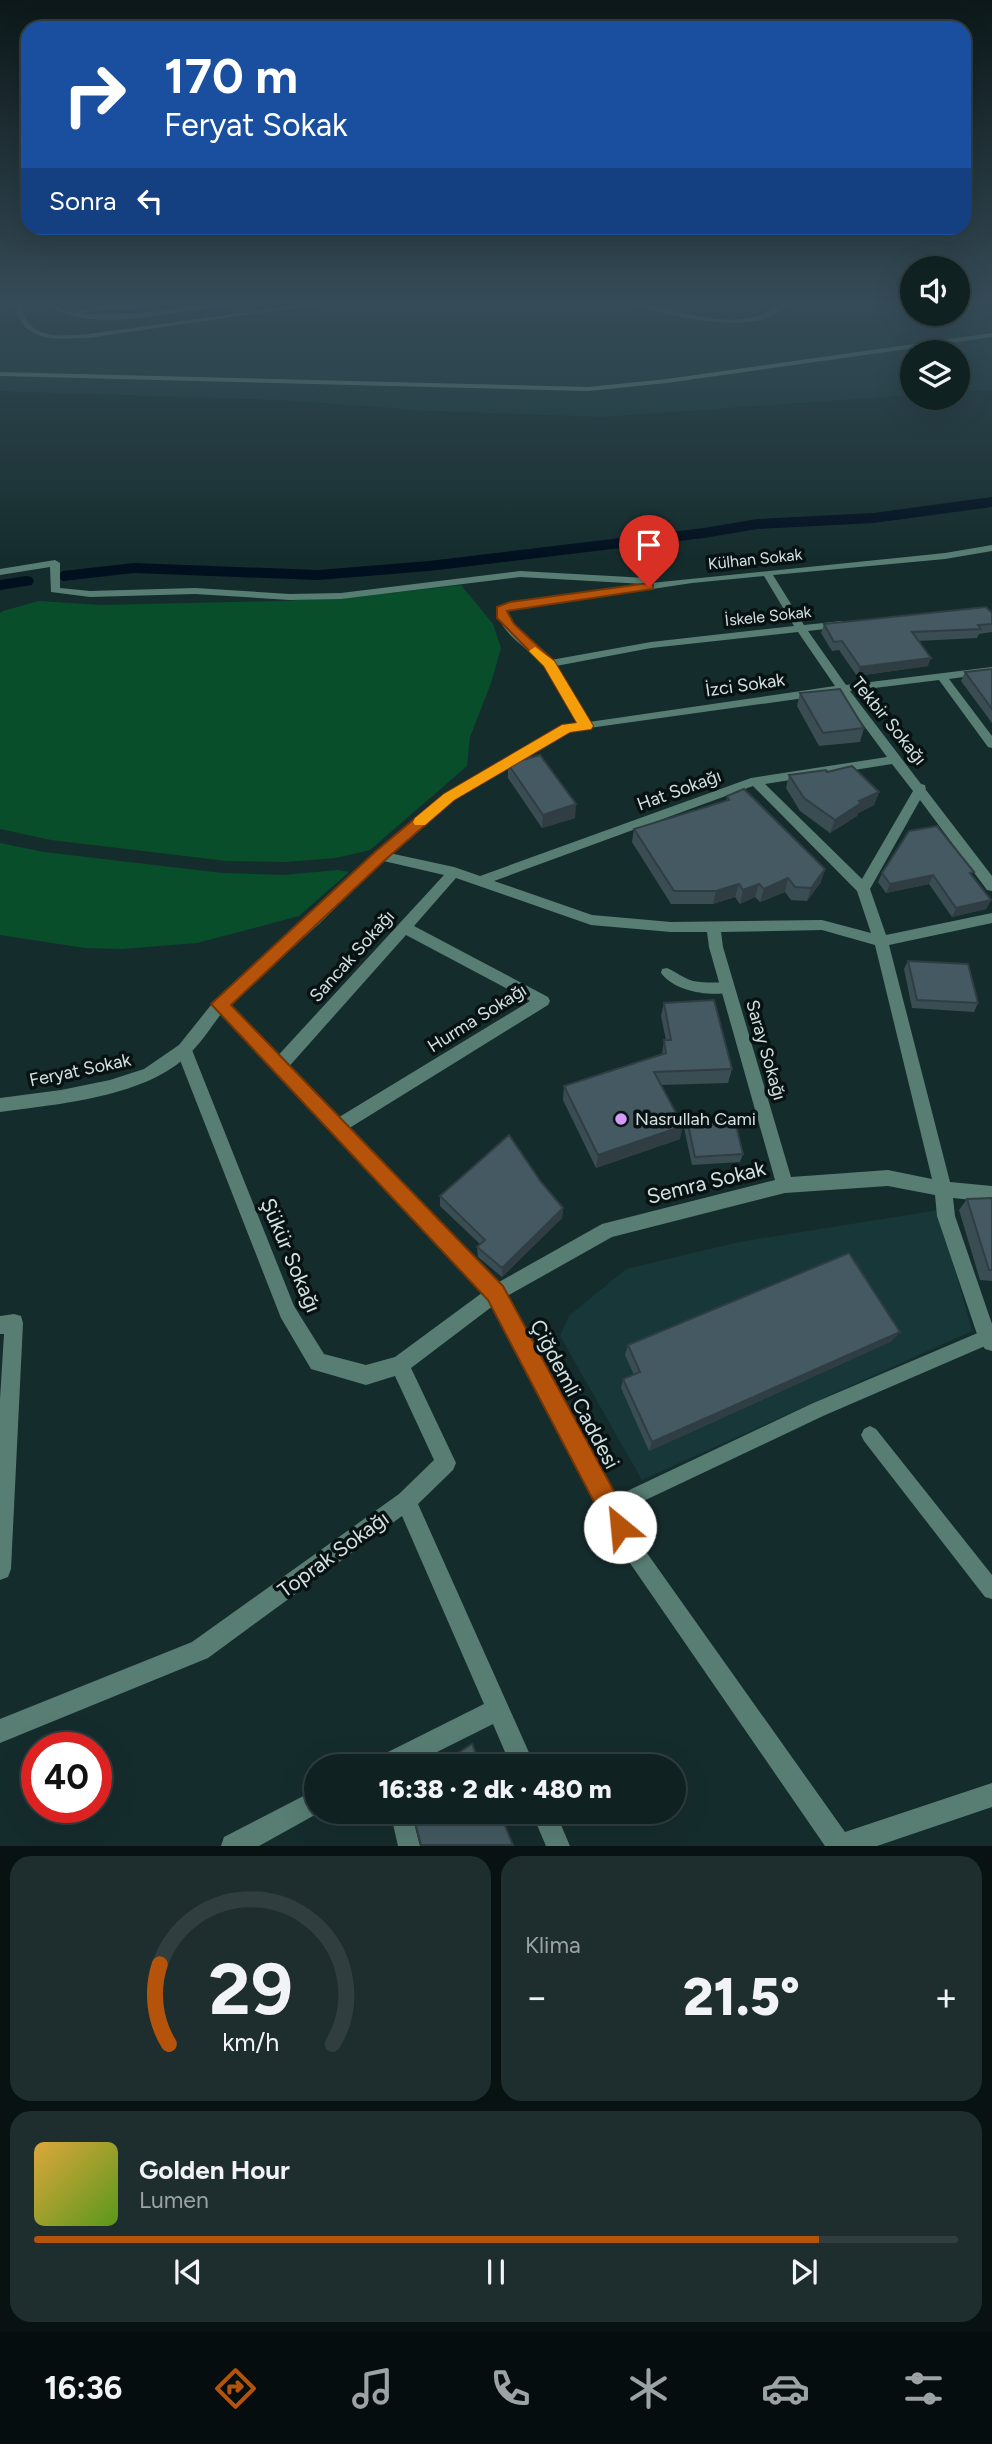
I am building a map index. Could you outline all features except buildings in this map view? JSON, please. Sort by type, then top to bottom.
[{"type":"street","name":"Külhan Sokak","points":[[586,726],[549,664],[510,626],[501,615],[501,609],[676,583],[945,556],[992,548]]},
{"type":"street","points":[[0,572],[55,564],[55,590],[90,594],[195,591],[290,597],[341,596],[520,574],[676,583]]},
{"type":"street","name":"Tekbir Sokağı","points":[[767,573],[799,629],[841,689],[921,789],[992,886]]},
{"type":"street","name":"İskele Sokak","points":[[549,664],[651,645],[853,623]]},
{"type":"street","name":"İzci Sokak","points":[[586,726],[992,670]]},
{"type":"street","points":[[942,677],[992,744]]},
{"type":"street","name":"Feryat Sokak","points":[[0,1105],[110,1087],[149,1074],[184,1050],[220,1004],[380,856],[449,797],[567,728],[586,726]]},
{"type":"street","name":"Hat Sokağı","points":[[480,881],[755,781],[897,759]]},
{"type":"street","points":[[755,781],[863,889],[881,941],[943,1189],[946,1216],[990,1339]]},
{"type":"street","points":[[863,889],[921,789]]},
{"type":"street","points":[[380,856],[454,872],[591,920],[671,926],[822,925],[881,941],[992,918]]},
{"type":"street","name":"Sancak Sokağı","points":[[279,1066],[454,872]]},
{"type":"street","name":"Saray Sokağı","points":[[713,926],[728,988],[785,1185]]},
{"type":"street","name":"Hurma Sokağı","points":[[337,1127],[543,1001],[404,927]]},
{"type":"street","name":"Çiğdemli Caddesi","points":[[220,1004],[496,1293],[630,1546],[839,1845]]},
{"type":"street","name":"Şükür Sokağı","points":[[184,1050],[287,1312],[318,1362],[366,1375],[400,1365],[496,1293]]},
{"type":"street","name":"Semra Sokak","points":[[496,1293],[608,1230],[785,1185],[888,1178],[943,1189],[992,1194]]},
{"type":"street","points":[[0,1325],[14,1322],[0,1569]]},
{"type":"street","points":[[400,1365],[446,1463],[406,1501]]},
{"type":"street","name":"Toprak Sokağı","points":[[0,1731],[200,1650],[406,1501],[518,1754]]},
{"type":"street","points":[[408,1754],[498,1709]]},
{"type":"street","points":[[839,1845],[992,1795]]},
{"type":"street","points":[[233,1846],[304,1808]]},
{"type":"street","points":[[549,1824],[558,1846]]},
{"type":"lane","points":[[667,973],[679,981],[700,988],[728,988]]},
{"type":"lane","points":[[610,1508],[817,1410],[990,1339]]},
{"type":"lane","points":[[870,1435],[992,1590]]},
{"type":"lane","points":[[403,1824],[409,1846]]},
{"type":"shaded area","points":[[0,389],[900,389],[900,396],[603,417],[430,411],[281,400]]},
{"type":"shaded area","points":[[970,389],[992,390],[970,391]]},
{"type":"shaded area","points":[[939,1210],[972,1331],[642,1480],[560,1336],[569,1316],[626,1269],[739,1242]]},
{"type":"green space","points":[[461,585],[493,624],[501,648],[470,737],[467,766],[370,850],[336,858],[285,862],[227,861],[51,840],[0,829],[0,613],[3,611],[39,601],[101,605],[284,601],[364,596]]},
{"type":"green space","points":[[0,843],[44,852],[222,873],[284,875],[338,870],[349,872],[299,916],[197,943],[122,949],[85,948],[0,935]]},
{"type":"waterway","points":[[63,576],[134,568],[318,575],[429,566],[704,533],[757,524],[873,518],[992,502]]},
{"type":"waterway","points":[[0,585],[26,581]]},
{"type":"slow traffic","points":[[420,822],[449,797],[567,728],[586,726],[549,664],[535,651]]},
{"type":"place","name":"Nasrullah Cami","points":[[621,1119]]},
{"type":"route","points":[[620,1527],[496,1293],[220,1004],[314,920],[380,856],[449,797],[567,728],[586,726],[549,664],[510,626],[501,615],[501,609],[649,587]]}]
